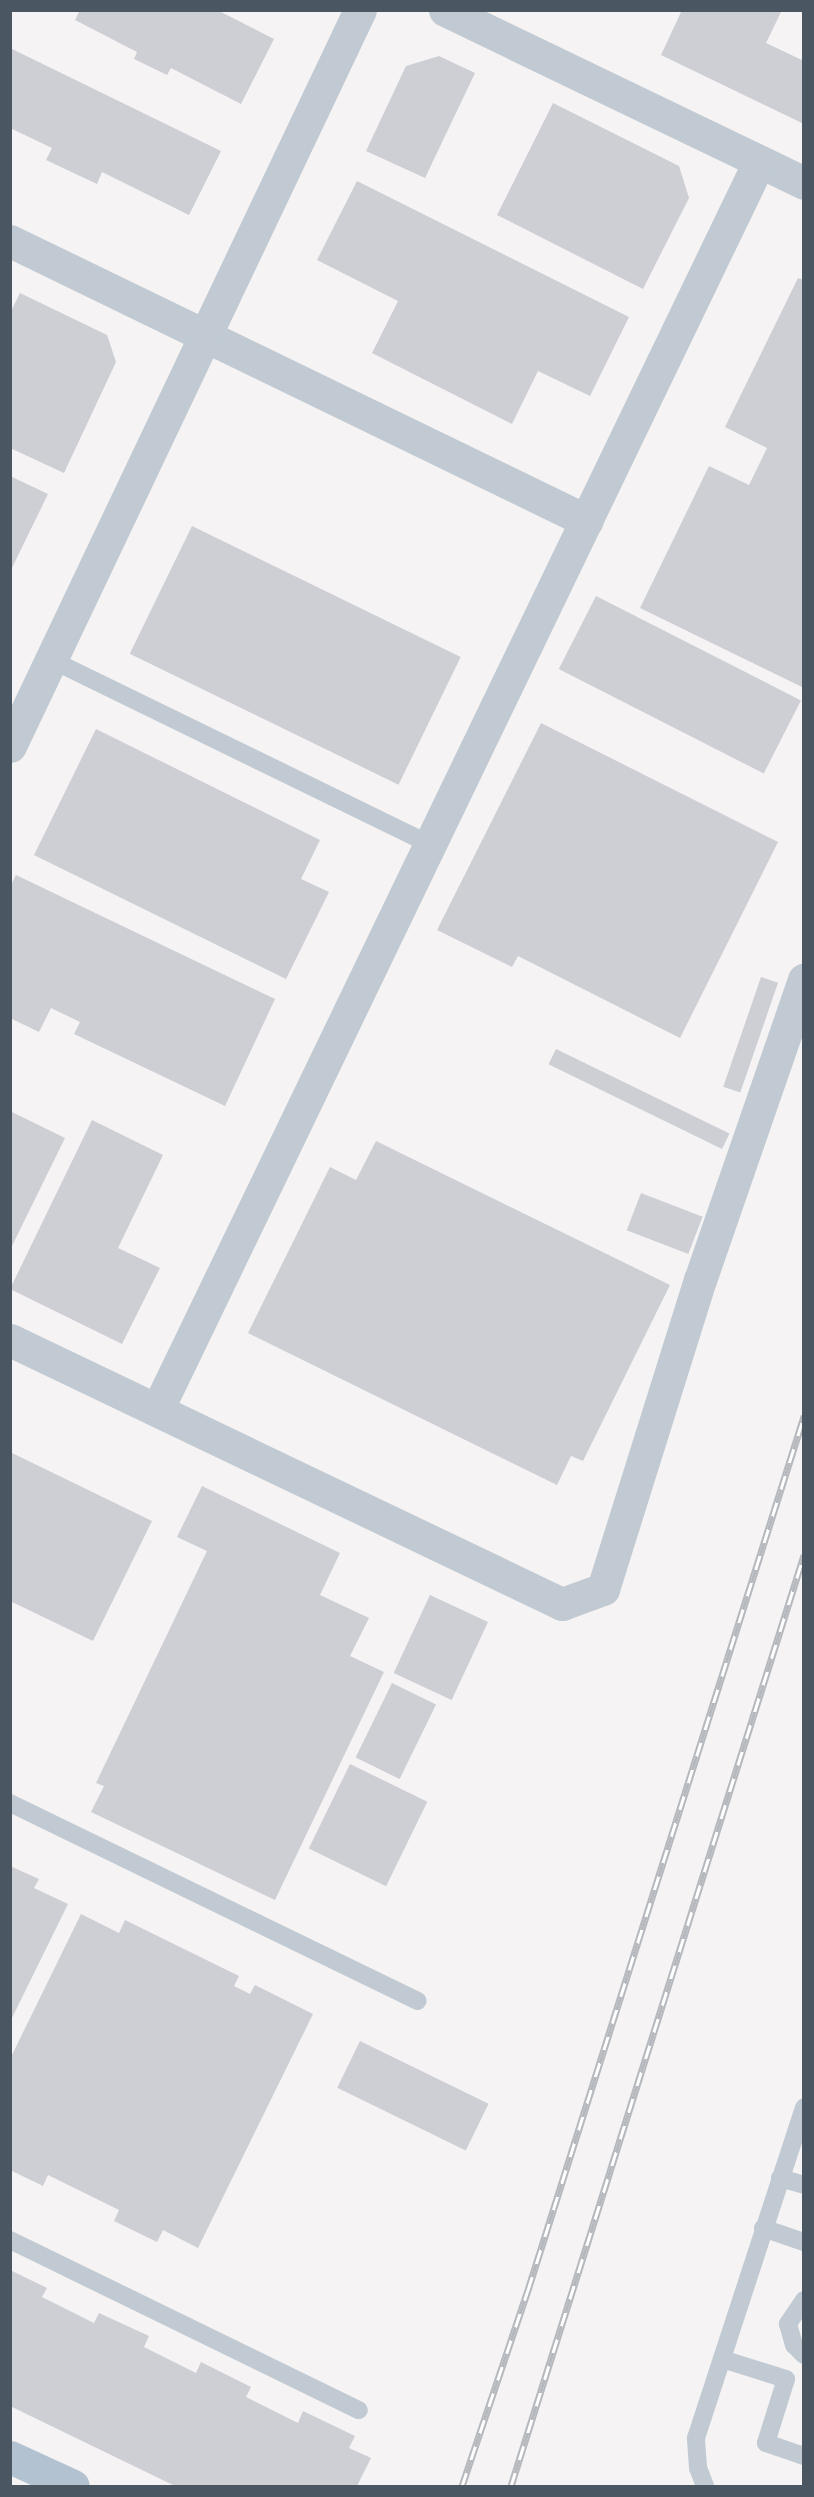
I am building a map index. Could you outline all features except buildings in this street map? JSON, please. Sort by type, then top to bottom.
[{"type":"main road","points":[[10,2457],[73,2487]]},
{"type":"street","points":[[10,746],[360,10]]},
{"type":"street","points":[[445,10],[804,183]]},
{"type":"street","points":[[158,1408],[759,162]]},
{"type":"street","points":[[10,241],[587,521]]},
{"type":"street","points":[[10,1340],[158,1408],[562,1604],[603,1589],[700,1280],[804,979]]},
{"type":"lane","points":[[52,660],[431,845]]},
{"type":"lane","points":[[10,1803],[417,2001]]},
{"type":"lane","points":[[705,2487],[698,2468],[696,2438],[763,2228],[802,2118]]},
{"type":"lane","points":[[780,2178],[804,2186]]},
{"type":"lane","points":[[763,2228],[804,2242]]},
{"type":"lane","points":[[10,2240],[358,2410]]},
{"type":"lane","points":[[804,2300],[788,2324],[794,2345],[804,2355]]},
{"type":"lane","points":[[722,2360],[786,2379],[766,2443],[804,2456]]},
{"type":"railway","points":[[462,2486],[528,2290],[804,1416]]},
{"type":"railway","points":[[511,2486],[804,1555]]}]
